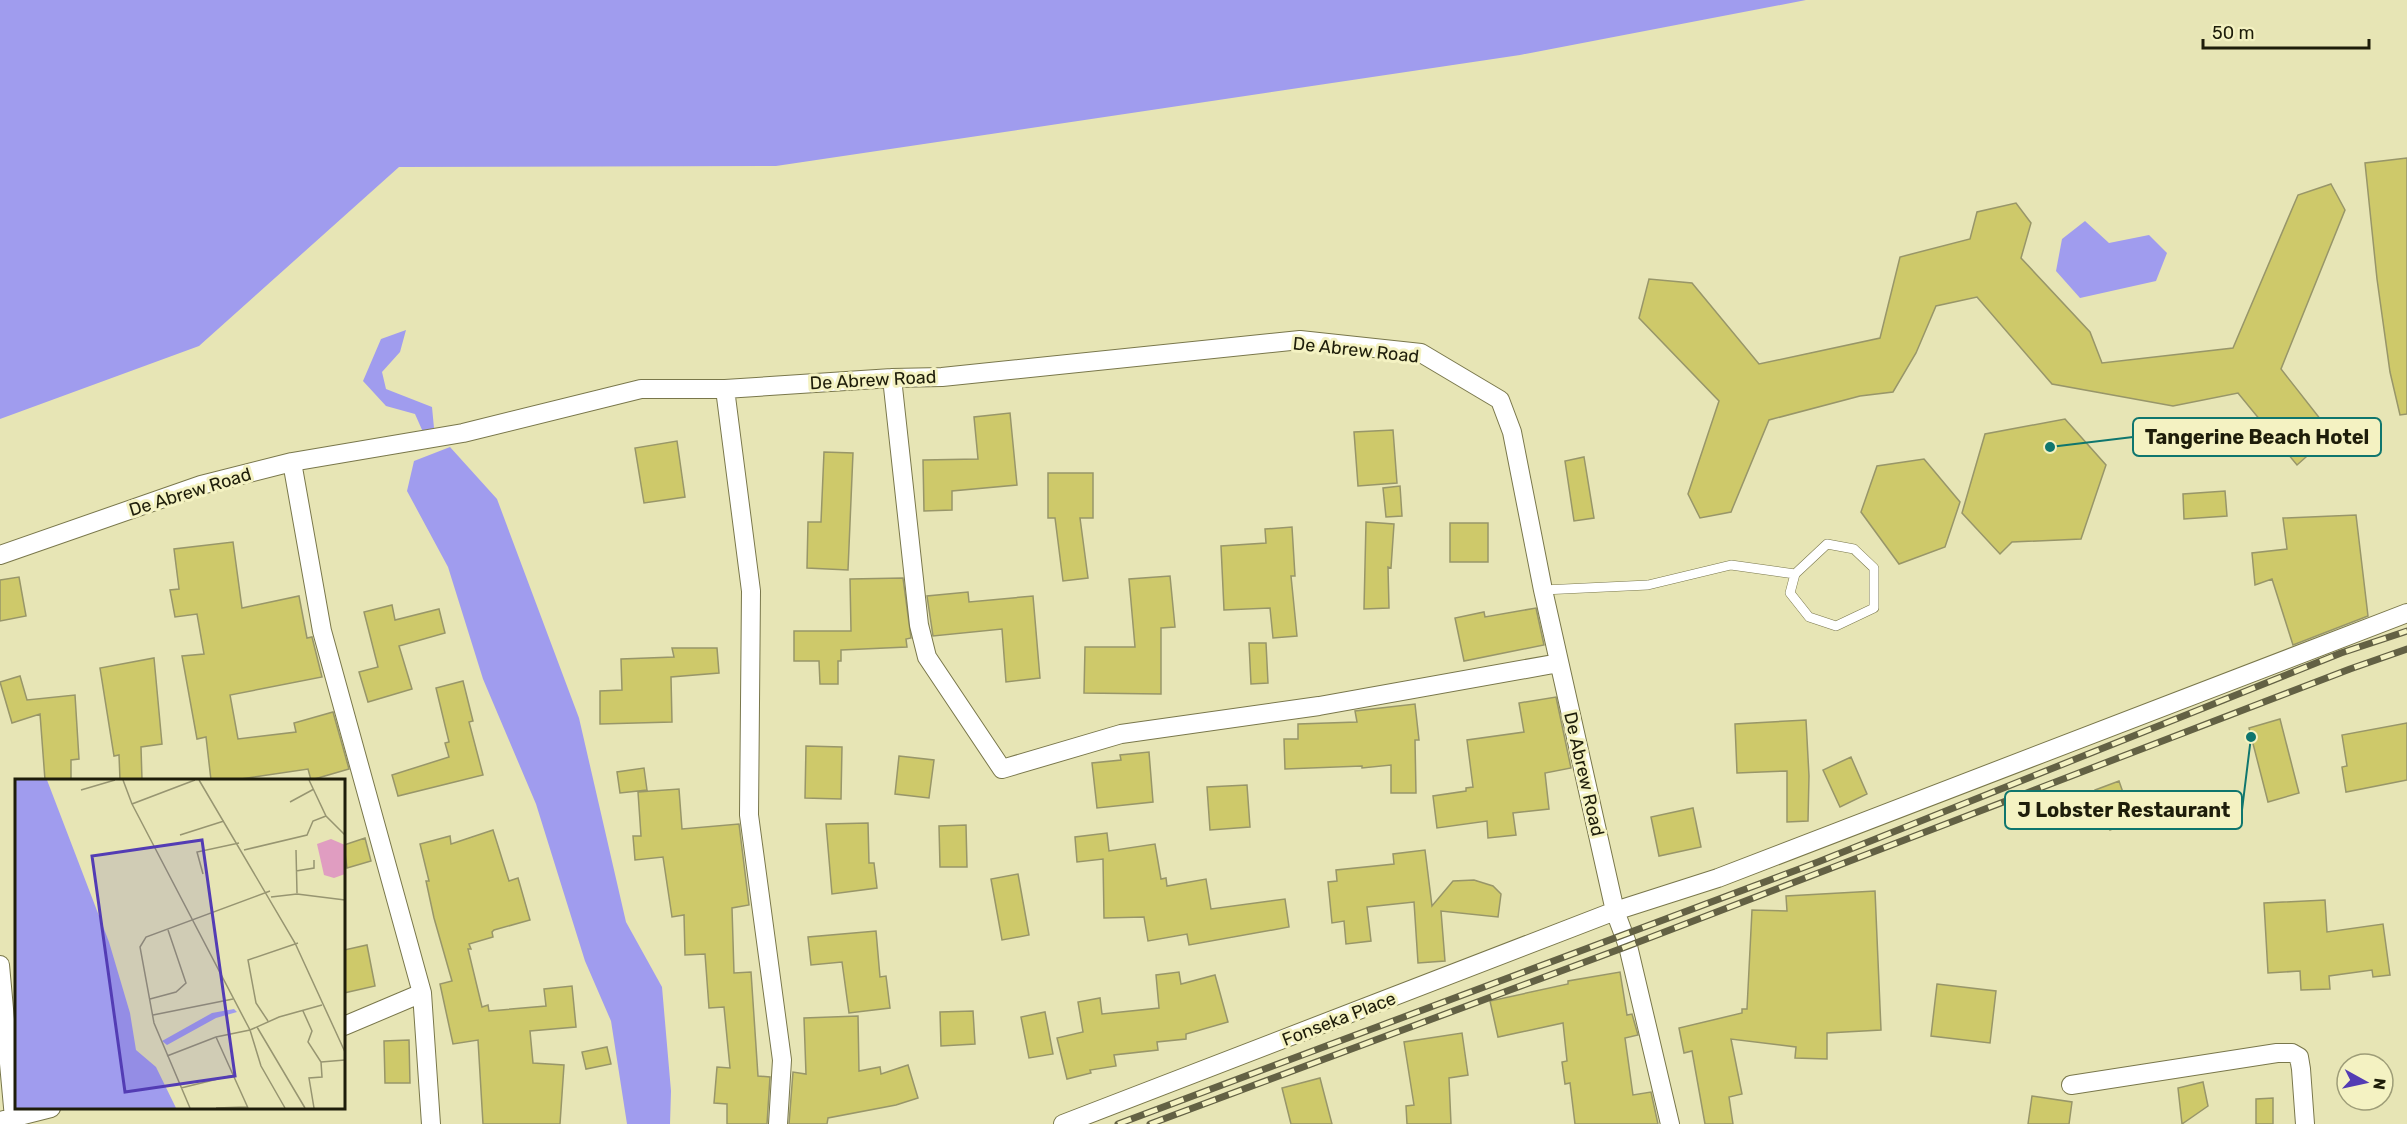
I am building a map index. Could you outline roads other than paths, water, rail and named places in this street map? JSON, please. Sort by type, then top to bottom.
[{"type":"street","name":"De Abrew Road","points":[[0,555],[201,485],[292,462],[463,433],[641,389],[725,389],[942,377],[1300,340],[1421,353],[1500,400],[1512,432],[1543,590],[1615,912],[1629,946],[1670,1124]]},
{"type":"street","points":[[892,378],[919,625],[927,657],[1002,769],[1121,734],[1319,706],[1559,663]]},
{"type":"street","points":[[725,389],[752,591],[749,815],[782,1060],[778,1124]]},
{"type":"street","points":[[292,462],[322,631],[422,993],[431,1124]]},
{"type":"street","name":"Fonseka Place","points":[[1063,1124],[1615,912],[1718,878],[2407,613]]},
{"type":"street","points":[[0,965],[7,1120],[44,1109]]},
{"type":"street","points":[[345,1026],[422,993]]},
{"type":"street","points":[[2071,1084],[2277,1053],[2292,1053],[2299,1057],[2305,1124]]},
{"type":"lane","points":[[1827,544],[1854,549],[1874,568],[1874,608],[1836,626],[1809,617],[1790,593],[1795,574],[1827,544]]},
{"type":"lane","points":[[1543,590],[1648,585],[1731,565],[1795,574]]},
{"type":"railway","points":[[1118,1124],[1818,862],[2341,653],[2407,631]]},
{"type":"railway","points":[[1150,1124],[1628,946],[2407,649]]},
{"type":"place","name":"Tangerine Beach Hotel","points":[[2050,447]]},
{"type":"place","name":"J Lobster Restaurant","points":[[2251,737]]}]
